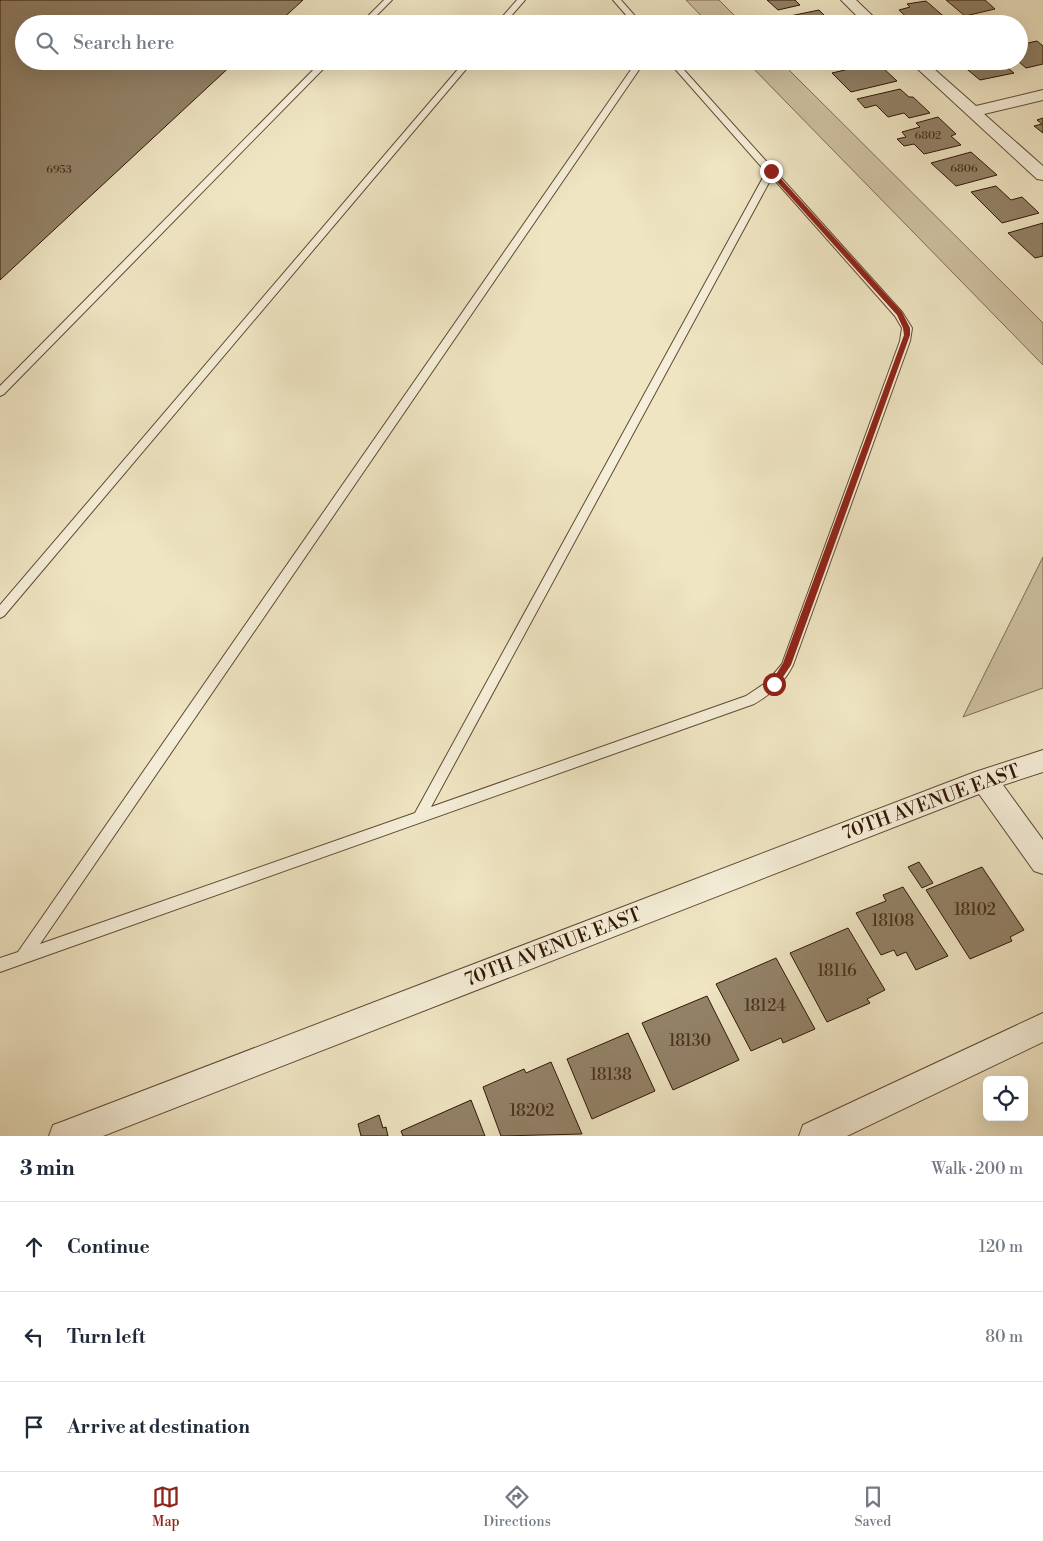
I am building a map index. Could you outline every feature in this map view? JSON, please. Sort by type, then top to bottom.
[{"type":"street","points":[[848,0],[864,15]]},
{"type":"street","points":[[926,70],[1043,175]]},
{"type":"street","points":[[972,112],[1043,95]]},
{"type":"street","name":"70TH AVENUE EAST","points":[[64,1136],[984,780],[1043,762]]},
{"type":"street","points":[[984,780],[1043,862]]},
{"type":"street","points":[[814,1136],[1043,1027]]},
{"type":"lane","points":[[373,15],[388,0]]},
{"type":"lane","points":[[508,15],[520,0]]},
{"type":"lane","points":[[617,0],[630,15]]},
{"type":"lane","points":[[0,392],[318,70]]},
{"type":"lane","points":[[0,613],[460,70]]},
{"type":"lane","points":[[24,957],[635,70]]},
{"type":"lane","points":[[0,965],[750,700],[763,693],[781,675],[794,646],[907,335],[907,328],[900,314],[680,70]]},
{"type":"lane","points":[[418,817],[771,171]]},
{"type":"shaded area","points":[[686,0],[719,0],[734,15],[700,15]]},
{"type":"shaded area","points":[[755,70],[789,70],[1043,323],[1043,365]]},
{"type":"shaded area","points":[[1043,557],[1043,688],[963,717]]},
{"type":"building","points":[[0,0],[303,0],[287,15],[15,15],[15,70],[226,70],[0,280]]},
{"type":"building","points":[[767,0],[795,0],[800,5],[778,10]]},
{"type":"building","points":[[946,0],[985,0],[995,9],[969,15],[964,15]]},
{"type":"building","points":[[926,1],[942,15],[904,15],[899,10],[910,7],[907,4]]},
{"type":"building","points":[[819,10],[824,15],[795,15]]},
{"type":"building","points":[[1037,41],[1043,46],[1043,64],[1028,68],[1028,43]]},
{"type":"building","points":[[845,70],[885,70],[897,81],[851,92],[832,73]]},
{"type":"building","points":[[968,70],[1010,70],[1014,73],[980,80]]},
{"type":"building","points":[[900,89],[909,97],[913,97],[930,113],[909,118],[904,113],[888,117],[876,105],[865,108],[857,99]]},
{"type":"building","points":[[938,117],[956,134],[951,136],[961,145],[924,154],[914,144],[904,146],[897,139],[906,137],[902,132],[920,127],[916,123]]},
{"type":"building","points":[[1043,118],[1043,133],[1034,126],[1042,124],[1037,120]]},
{"type":"building","points":[[971,152],[997,175],[956,186],[931,163]]},
{"type":"building","points":[[996,186],[1011,200],[1022,197],[1039,213],[1002,223],[971,192]]},
{"type":"building","points":[[1043,223],[1043,256],[1035,258],[1008,233]]},
{"type":"building","points":[[919,862],[933,883],[922,888],[908,867]]},
{"type":"building","points":[[982,867],[1024,930],[1010,937],[1012,941],[970,959],[926,890]]},
{"type":"building","points":[[903,887],[948,956],[916,970],[906,952],[897,956],[894,950],[881,955],[856,913],[886,901],[883,895]]},
{"type":"building","points":[[848,928],[885,990],[867,999],[870,1003],[827,1022],[790,953]]},
{"type":"building","points":[[776,958],[815,1029],[783,1043],[781,1038],[751,1051],[716,984]]},
{"type":"building","points":[[707,996],[739,1060],[673,1090],[642,1023]]},
{"type":"building","points":[[628,1033],[655,1091],[592,1119],[567,1059]]},
{"type":"building","points":[[551,1062],[582,1134],[501,1136],[483,1087],[524,1069],[526,1073]]},
{"type":"building","points":[[471,1100],[485,1136],[403,1136],[401,1131]]},
{"type":"building","points":[[379,1115],[383,1128],[386,1127],[388,1136],[361,1136],[358,1124]]},
{"type":"route","points":[[771,171],[900,314],[907,328],[905,341],[787,665],[774,684]]}]
